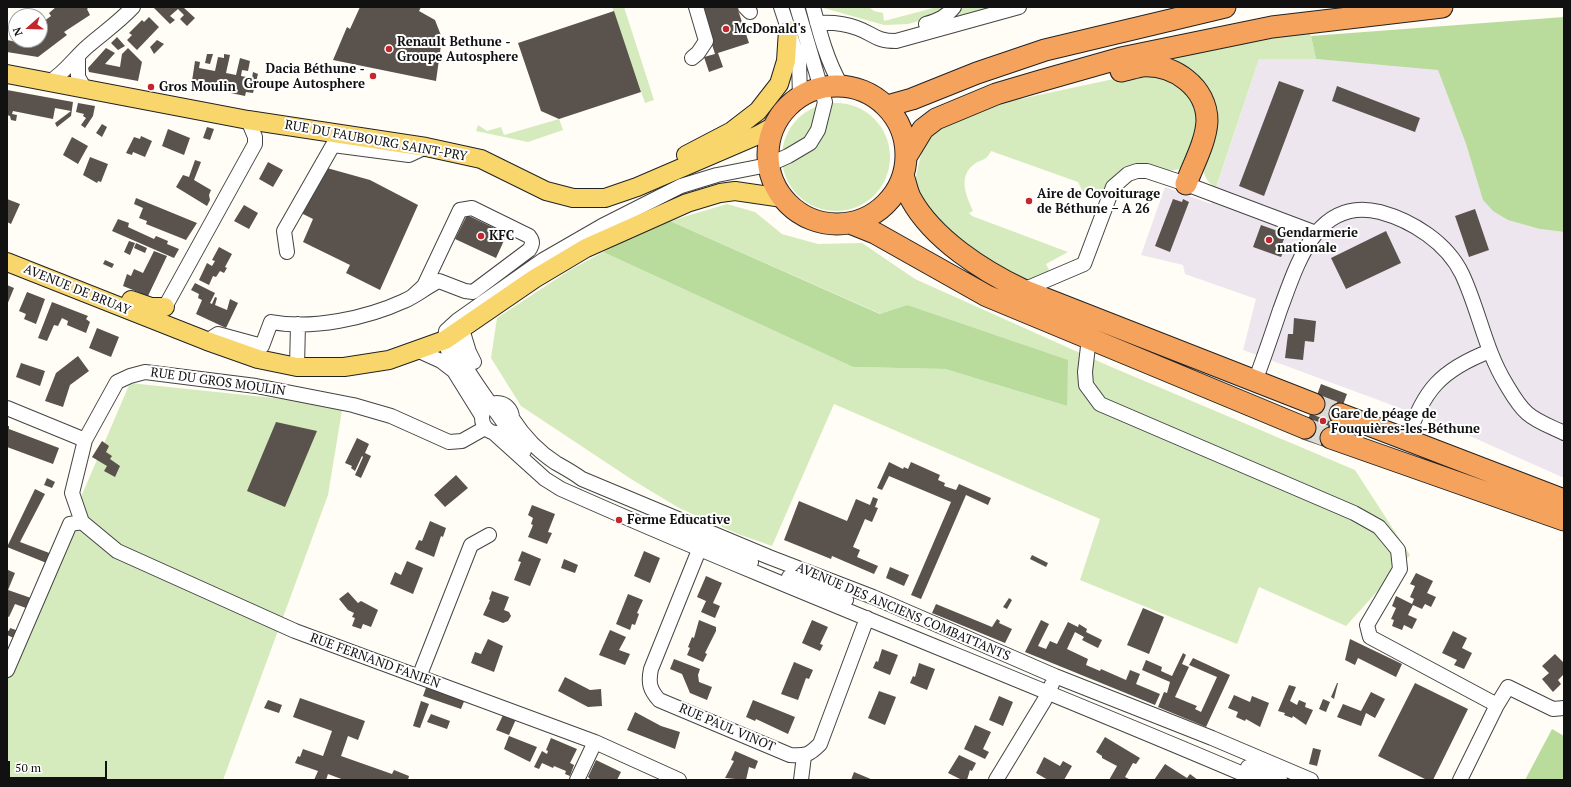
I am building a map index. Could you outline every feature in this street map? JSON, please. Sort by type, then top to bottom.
[{"type":"highway","points":[[887,106],[912,99],[977,73],[1045,50],[1225,7]]},
{"type":"highway","points":[[1314,404],[1023,290],[1002,280],[976,264],[939,234],[921,214],[910,198],[905,167],[902,133],[898,121],[887,106],[858,88],[831,86],[800,96],[784,111],[774,126],[770,139],[768,165],[774,183],[783,198],[797,211],[813,220],[831,224],[850,223],[868,217],[883,207],[895,193],[905,167],[923,129],[936,119],[996,94],[1121,58],[1272,27],[1442,7]]},
{"type":"highway","points":[[1040,81],[1104,75],[1142,66],[1172,71],[1189,81],[1203,100],[1207,122],[1203,139],[1186,184]]},
{"type":"highway","points":[[850,223],[875,233],[987,296],[1305,428]]},
{"type":"highway","points":[[1340,414],[1564,500]]},
{"type":"highway","points":[[1331,438],[1564,520]]},
{"type":"main road","points":[[652,181],[680,158],[732,131],[758,111],[779,84],[786,61],[788,30]]},
{"type":"main road","name":"RUE DU FAUBOURG SAINT-PRY","points":[[7,74],[248,120],[426,147],[481,159],[546,191],[573,198],[605,198],[652,181],[758,135],[774,126]]},
{"type":"main road","name":"AVENUE DE BRUAY","points":[[7,262],[147,318],[258,359],[297,367],[337,367],[389,360],[419,350],[453,333],[534,279],[586,248],[687,203],[735,191],[783,198]]},
{"type":"main road","points":[[31,271],[44,268],[94,284],[151,307],[165,307]]},
{"type":"street","points":[[49,82],[62,74],[87,47],[122,19],[133,7]]},
{"type":"street","points":[[692,58],[698,53],[706,41],[696,7]]},
{"type":"street","points":[[781,7],[799,62],[800,96]]},
{"type":"street","points":[[797,7],[831,86]]},
{"type":"street","points":[[453,333],[543,260],[602,226],[681,186],[717,175],[768,165],[810,143],[818,130],[825,102],[831,86],[833,71],[813,7]]},
{"type":"street","points":[[896,41],[909,28],[941,20],[948,15],[954,7]]},
{"type":"street","points":[[817,22],[833,22],[858,28],[882,41],[896,41],[1019,7]]},
{"type":"street","points":[[78,57],[78,78],[85,89]]},
{"type":"street","points":[[165,307],[255,144],[255,137],[248,120]]},
{"type":"street","points":[[287,252],[284,231],[333,145],[409,155],[426,147]]},
{"type":"street","points":[[1023,290],[1084,264],[1113,187],[1128,174],[1137,171],[1147,171],[1186,184],[1316,232]]},
{"type":"street","points":[[207,341],[218,334],[262,346],[271,322],[298,324],[322,323],[359,317],[412,297],[438,281],[465,291],[473,292],[529,250],[533,245],[532,240],[529,236],[472,208],[460,210],[424,286],[412,297]]},
{"type":"street","points":[[1255,381],[1304,249],[1316,232],[1339,215],[1362,209],[1391,215],[1422,231],[1443,247],[1462,275],[1499,373],[1519,404],[1527,414],[1564,433]]},
{"type":"street","points":[[297,367],[298,324]]},
{"type":"street","points":[[453,333],[454,371]]},
{"type":"street","points":[[453,333],[469,352],[495,404],[509,409],[513,439],[542,467],[582,492],[702,540],[772,571],[892,618],[916,630],[1008,667],[1034,668],[1212,738],[1311,780]]},
{"type":"street","points":[[1089,338],[1085,372],[1086,385],[1100,404],[1354,513],[1379,528],[1398,550],[1400,569],[1367,625],[1370,637],[1497,705]]},
{"type":"street","name":"AVENUE DES ANCIENS COMBATTANTS","points":[[419,350],[454,371],[487,426],[534,470],[561,489],[699,550],[1020,682],[1049,692],[1257,780]]},
{"type":"street","points":[[1407,440],[1416,413],[1429,391],[1454,367],[1490,351]]},
{"type":"street","name":"RUE DU GROS MOULIN","points":[[82,522],[72,493],[84,440],[117,382],[130,376],[145,372],[256,386],[353,405],[391,416],[449,442],[462,441],[487,426]]},
{"type":"street","points":[[495,404],[484,409],[487,426],[502,433],[510,424]]},
{"type":"street","points":[[7,408],[84,440]]},
{"type":"street","points":[[7,670],[70,524],[82,522]]},
{"type":"street","name":"RUE FERNAND FANIEN","points":[[82,522],[117,551],[296,632],[595,742],[679,780]]},
{"type":"street","points":[[419,677],[471,545],[489,535]]},
{"type":"street","name":"RUE PAUL VINOT","points":[[699,550],[651,669],[649,680],[652,692],[659,700],[790,755],[804,756]]},
{"type":"street","points":[[801,780],[804,756],[812,752],[820,744],[867,618]]},
{"type":"street","points":[[996,780],[1049,692],[1055,676]]},
{"type":"street","points":[[1460,780],[1497,705],[1508,687],[1553,709],[1564,708]]},
{"type":"street","points":[[1076,704],[1086,700],[1280,780]]},
{"type":"street","points":[[577,780],[595,742]]},
{"type":"shaded area","points":[[1259,59],[1316,59],[1438,69],[1466,144],[1478,182],[1540,229],[1564,232],[1564,478],[1443,424],[1243,350],[1256,299],[1185,274],[1183,265],[1141,255],[1165,187],[1211,204]]},
{"type":"green space","points":[[612,7],[624,7],[654,100],[645,103]]},
{"type":"green space","points":[[820,7],[869,7],[874,11],[883,13],[884,21],[937,7],[945,7],[936,16],[908,24],[884,25]]},
{"type":"green space","points":[[961,7],[1000,7],[952,18]]},
{"type":"green space","points":[[1564,17],[1564,232],[1540,229],[1508,220],[1493,211],[1483,200],[1466,144],[1438,70],[1316,59],[1311,36]]},
{"type":"green space","points":[[1308,30],[1311,36],[1316,59],[1259,59],[1216,188],[1209,182],[1203,167],[1206,151],[1214,126],[1165,61],[1164,56]]},
{"type":"green space","points":[[1146,72],[1164,73],[1190,91],[1201,123],[1187,165],[1174,170],[1131,166],[1121,170],[1111,180],[1100,198],[1083,192],[1078,182],[991,151],[987,157],[972,166],[965,177],[966,194],[973,211],[969,213],[972,216],[1068,252],[1046,264],[1050,272],[1028,282],[1011,280],[933,217],[919,195],[915,181],[922,150],[933,134],[950,122],[1002,103]]},
{"type":"green space","points":[[836,103],[857,107],[874,119],[886,136],[890,157],[886,178],[874,195],[857,207],[836,211],[815,207],[798,195],[786,178],[782,157],[786,136],[798,119],[815,107]]},
{"type":"green space","points":[[559,119],[563,130],[528,142],[476,131],[478,125],[487,131],[501,127],[504,135]]},
{"type":"green space","points":[[727,204],[755,212],[782,234],[818,244],[862,243],[915,279],[1109,366],[1355,470],[1410,555],[1346,626],[1259,587],[1237,644],[1080,580],[1100,519],[834,404],[772,546],[738,534],[679,508],[631,479],[521,406],[491,358],[497,318],[570,270],[603,252],[853,367],[945,369],[1067,406],[907,305],[881,314],[670,221]]},
{"type":"green space","points":[[670,221],[880,314],[907,305],[1068,360],[1067,406],[945,369],[853,367],[603,252],[635,235]]},
{"type":"green space","points":[[130,383],[332,404],[342,410],[328,495],[223,780],[7,780],[7,669]]},
{"type":"green space","points":[[1552,729],[1564,736],[1564,780],[1525,780]]},
{"type":"building","points":[[56,7],[89,7],[87,9],[90,15],[64,32],[67,35],[38,57],[7,52],[7,40],[8,48],[48,48],[48,18],[51,16],[49,13]]},
{"type":"building","points":[[153,7],[183,7],[195,18],[187,26],[180,19],[184,15],[178,9],[170,16],[175,20],[170,24]]},
{"type":"building","name":"Renault Bethune - Groupe Autosphere","points":[[360,7],[421,7],[419,11],[435,20],[442,38],[436,81],[333,60],[347,27],[350,29]]},
{"type":"building","name":"McDonald's","points":[[700,7],[737,7],[749,43],[718,53],[723,67],[709,72],[704,57],[715,54]]},
{"type":"building","points":[[614,11],[641,92],[559,119],[541,111],[518,43]]},
{"type":"building","points":[[149,17],[159,27],[137,50],[127,40],[132,35],[129,33],[142,20],[144,22]]},
{"type":"building","points":[[117,37],[125,46],[118,50],[111,43]]},
{"type":"building","points":[[157,40],[164,44],[154,54],[150,47]]},
{"type":"building","points":[[106,48],[115,53],[105,64],[120,67],[122,54],[128,48],[142,62],[138,81],[89,72],[88,68]]},
{"type":"building","points":[[207,54],[213,54],[210,64],[205,63]]},
{"type":"building","points":[[224,54],[230,55],[226,73],[236,75],[240,58],[250,61],[248,71],[242,70],[241,76],[252,78],[253,72],[258,74],[253,93],[246,92],[245,96],[198,86],[199,83],[192,81],[195,61],[200,62],[199,68],[215,71],[218,57],[224,58]]},
{"type":"building","points":[[1279,81],[1304,90],[1264,196],[1239,186]]},
{"type":"building","points":[[1337,86],[1420,118],[1415,132],[1332,101]]},
{"type":"building","points":[[7,90],[73,102],[71,116],[57,127],[55,123],[71,111],[55,108],[53,119],[13,111],[12,114],[17,115],[16,121],[11,120],[10,116],[7,115]]},
{"type":"building","points":[[78,103],[95,106],[93,116],[85,128],[81,125],[86,118],[83,116],[84,114],[76,112]]},
{"type":"building","points":[[102,124],[107,127],[102,137],[96,133]]},
{"type":"building","points":[[207,127],[214,129],[210,140],[203,138]]},
{"type":"building","points":[[168,129],[190,138],[184,155],[162,146]]},
{"type":"building","points":[[141,136],[152,141],[145,157],[133,152],[132,155],[126,153],[134,137],[140,139]]},
{"type":"building","points":[[72,137],[88,146],[78,164],[63,155]]},
{"type":"building","points":[[90,157],[108,164],[101,182],[98,181],[97,183],[83,175]]},
{"type":"building","points":[[195,160],[201,162],[194,180],[211,190],[209,195],[210,200],[207,206],[176,187],[183,175],[189,177]]},
{"type":"building","points":[[268,162],[283,170],[273,187],[259,179]]},
{"type":"building","points":[[327,168],[370,180],[418,205],[380,290],[346,273],[350,265],[303,242],[313,219],[301,213]]},
{"type":"building","points":[[136,198],[197,223],[186,240],[146,224],[147,221],[139,218],[143,208],[134,204]]},
{"type":"building","points":[[7,199],[20,204],[11,224],[7,222]]},
{"type":"building","points":[[1173,199],[1182,202],[1183,199],[1189,202],[1170,252],[1155,246]]},
{"type":"building","points":[[244,205],[258,213],[249,229],[234,221]]},
{"type":"building","points":[[1475,209],[1489,250],[1469,257],[1455,216]]},
{"type":"building","name":"KFC","points":[[467,215],[507,234],[496,258],[455,239]]},
{"type":"building","points":[[118,219],[129,223],[128,227],[154,239],[156,236],[168,241],[167,244],[179,249],[174,258],[112,231]]},
{"type":"building","name":"Gendarmerie nationale","points":[[1261,225],[1286,234],[1280,249],[1284,250],[1281,257],[1253,247]]},
{"type":"building","points":[[1386,231],[1401,263],[1346,289],[1331,258]]},
{"type":"building","points":[[129,241],[135,243],[130,255],[124,252]]},
{"type":"building","points":[[136,243],[147,248],[145,253],[134,248]]},
{"type":"building","points":[[219,247],[232,254],[225,267],[227,268],[224,273],[220,271],[216,277],[213,276],[209,285],[199,280],[207,263],[212,266],[215,261],[212,260]]},
{"type":"building","points":[[154,251],[167,256],[148,296],[123,286],[127,274],[131,276],[134,269],[143,273]]},
{"type":"building","points":[[105,260],[114,264],[112,268],[103,264]]},
{"type":"building","points":[[195,283],[215,293],[210,303],[212,304],[215,297],[217,298],[215,305],[227,310],[230,299],[238,303],[226,328],[196,314],[202,300],[198,298],[199,294],[191,290]]},
{"type":"building","points":[[7,285],[14,288],[7,305]]},
{"type":"building","points":[[27,292],[45,299],[36,324],[24,319],[26,314],[19,311]]},
{"type":"building","points":[[52,302],[88,316],[86,319],[90,322],[86,333],[67,325],[68,321],[62,318],[58,326],[54,325],[47,341],[38,338]]},
{"type":"building","points":[[1294,318],[1316,321],[1314,342],[1305,341],[1303,360],[1285,358],[1288,334],[1293,334]]},
{"type":"building","points":[[97,328],[119,337],[111,357],[89,348]]},
{"type":"building","points":[[78,356],[89,371],[70,385],[63,407],[45,401],[56,373]]},
{"type":"building","points":[[21,363],[45,371],[40,386],[16,377]]},
{"type":"building","name":"Gare de péage de Fouquières-les-Béthune","points":[[1321,384],[1347,394],[1327,448],[1301,439]]},
{"type":"building","points":[[276,422],[317,431],[285,507],[247,491]]},
{"type":"building","points":[[7,426],[9,426],[9,429],[59,448],[53,464],[7,447]]},
{"type":"building","points":[[357,438],[369,444],[365,453],[371,456],[361,478],[355,475],[363,457],[362,456],[355,471],[351,468],[352,466],[345,463]]},
{"type":"building","points":[[102,441],[109,446],[106,452],[112,456],[110,459],[120,466],[115,477],[104,471],[107,466],[92,457]]},
{"type":"building","points":[[889,462],[903,469],[904,467],[908,469],[911,462],[940,475],[938,480],[945,483],[944,486],[956,490],[959,484],[991,498],[988,505],[966,495],[921,599],[911,595],[951,502],[889,476],[882,490],[877,488]]},
{"type":"building","points":[[456,475],[468,488],[445,507],[434,495]]},
{"type":"building","points":[[47,478],[55,482],[52,488],[44,485]]},
{"type":"building","points":[[35,489],[45,494],[20,542],[52,554],[49,564],[7,547]]},
{"type":"building","points":[[873,497],[878,499],[875,507],[878,508],[872,522],[865,519],[853,547],[860,550],[857,557],[878,566],[874,574],[832,556],[831,559],[784,540],[799,501],[847,521],[856,499],[870,505]]},
{"type":"building","points":[[532,505],[555,514],[548,532],[552,533],[547,544],[528,537],[533,525],[531,524],[533,518],[528,515]]},
{"type":"building","points":[[430,521],[446,528],[443,537],[441,536],[434,557],[415,549],[419,540],[422,541]]},
{"type":"building","points":[[522,551],[541,559],[530,586],[514,580],[521,562],[518,561]]},
{"type":"building","points":[[644,551],[660,558],[650,583],[634,576]]},
{"type":"building","points":[[1032,555],[1048,563],[1046,567],[1030,559]]},
{"type":"building","points":[[564,559],[578,565],[575,573],[561,568]]},
{"type":"building","points":[[407,561],[423,568],[413,594],[390,584],[395,572],[401,575]]},
{"type":"building","points":[[890,567],[909,575],[904,586],[886,578]]},
{"type":"building","points":[[8,570],[15,573],[8,590],[31,598],[26,608],[15,604],[9,617],[7,616]]},
{"type":"building","points":[[1416,573],[1433,581],[1427,593],[1436,597],[1431,607],[1425,604],[1422,609],[1413,605],[1408,615],[1417,619],[1412,629],[1404,625],[1402,630],[1392,626],[1394,620],[1391,619],[1396,608],[1392,606],[1396,596],[1412,604],[1414,599],[1410,597],[1415,586],[1410,584]]},
{"type":"building","points":[[706,576],[722,583],[713,603],[720,606],[715,618],[701,612],[706,601],[697,597]]},
{"type":"building","points":[[492,591],[509,597],[504,610],[509,612],[511,616],[508,621],[503,623],[483,615],[490,600]]},
{"type":"building","points":[[348,592],[358,603],[361,601],[378,610],[371,627],[363,624],[361,629],[352,626],[355,618],[352,617],[354,613],[348,610],[339,599]]},
{"type":"building","points":[[628,594],[643,600],[637,613],[639,614],[635,625],[632,624],[630,630],[616,624]]},
{"type":"building","points":[[1009,598],[1012,600],[1007,609],[1003,607]]},
{"type":"building","points":[[936,604],[992,627],[997,619],[1000,621],[999,623],[1012,629],[1005,643],[932,613]]},
{"type":"building","points":[[1143,608],[1164,617],[1149,654],[1127,645]]},
{"type":"building","points":[[699,620],[716,627],[716,631],[705,653],[707,654],[703,662],[687,655],[690,648],[688,647],[692,637],[694,638]]},
{"type":"building","points":[[812,620],[828,627],[820,644],[823,645],[820,651],[802,643]]},
{"type":"building","points":[[1041,620],[1049,624],[1038,646],[1046,649],[1050,641],[1057,644],[1068,622],[1078,627],[1079,624],[1087,629],[1086,632],[1102,640],[1098,648],[1082,640],[1084,637],[1075,632],[1067,649],[1088,659],[1086,665],[1100,671],[1101,669],[1126,680],[1130,670],[1140,674],[1136,684],[1160,694],[1155,705],[1025,652]]},
{"type":"building","points":[[10,628],[19,631],[16,639],[7,635],[7,630],[9,631]]},
{"type":"building","points":[[610,630],[626,637],[619,650],[630,654],[625,665],[599,655]]},
{"type":"building","points":[[1453,631],[1467,638],[1462,648],[1472,653],[1464,669],[1454,665],[1457,660],[1442,653]]},
{"type":"building","points":[[488,639],[503,646],[494,672],[471,663],[475,652],[481,654]]},
{"type":"building","points":[[1350,639],[1402,664],[1396,677],[1358,658],[1355,665],[1345,660]]},
{"type":"building","points":[[882,649],[898,655],[890,675],[873,668],[876,661],[878,662]]},
{"type":"building","points":[[1183,653],[1186,655],[1182,664],[1189,667],[1175,697],[1197,706],[1195,709],[1201,712],[1217,677],[1189,665],[1193,658],[1230,675],[1206,727],[1158,707],[1164,692],[1167,693],[1170,682],[1142,670],[1146,660],[1162,667],[1161,671],[1172,676]]},
{"type":"building","points":[[1555,654],[1564,663],[1564,674],[1558,680],[1561,684],[1553,692],[1542,679],[1549,673],[1542,666]]},
{"type":"building","points":[[674,659],[700,669],[698,675],[699,682],[712,687],[707,700],[690,693],[682,674],[670,669]]},
{"type":"building","points":[[794,662],[813,670],[809,679],[806,678],[798,700],[781,694]]},
{"type":"building","points":[[919,663],[935,669],[927,690],[910,683],[913,676],[915,677]]},
{"type":"building","points":[[565,677],[590,690],[601,689],[602,706],[588,707],[558,691]]},
{"type":"building","points":[[1338,683],[1334,699],[1331,697]]},
{"type":"building","points":[[1415,683],[1468,709],[1433,780],[1427,780],[1378,756]]},
{"type":"building","points":[[427,685],[465,699],[461,709],[423,696]]},
{"type":"building","points":[[1289,685],[1296,687],[1290,701],[1297,705],[1299,700],[1306,703],[1305,707],[1313,710],[1306,725],[1293,716],[1292,718],[1284,715],[1285,713],[1278,711]]},
{"type":"building","points":[[879,691],[896,697],[885,725],[868,718]]},
{"type":"building","points":[[1371,692],[1385,699],[1375,718],[1366,713],[1361,726],[1337,717],[1343,704],[1361,711]]},
{"type":"building","points":[[1234,695],[1250,702],[1252,696],[1269,703],[1260,727],[1246,719],[1245,721],[1236,717],[1238,712],[1228,708]]},
{"type":"building","points":[[999,696],[1013,702],[1003,726],[989,720]]},
{"type":"building","points":[[300,698],[365,721],[358,740],[348,736],[341,756],[392,774],[394,770],[409,776],[408,780],[344,780],[328,774],[326,780],[314,780],[318,771],[295,763],[298,756],[300,757],[303,749],[323,756],[332,731],[293,717]]},
{"type":"building","points":[[1323,699],[1330,702],[1326,712],[1319,709]]},
{"type":"building","points":[[268,700],[282,705],[279,713],[264,708]]},
{"type":"building","points":[[753,700],[795,717],[788,734],[756,719],[755,721],[746,717]]},
{"type":"building","points":[[421,701],[429,704],[420,728],[413,726]]},
{"type":"building","points":[[635,712],[661,726],[680,732],[675,749],[627,730]]},
{"type":"building","points":[[504,713],[517,717],[509,735],[496,730]]},
{"type":"building","points":[[431,714],[450,721],[447,729],[427,722]]},
{"type":"building","points":[[975,725],[991,732],[983,749],[989,752],[985,759],[964,749]]},
{"type":"building","points":[[509,736],[537,747],[530,762],[504,749]]},
{"type":"building","points":[[1105,737],[1140,758],[1136,764],[1133,763],[1125,777],[1131,780],[1109,780],[1117,766],[1102,758],[1102,756],[1096,752]]},
{"type":"building","points":[[551,738],[577,749],[570,763],[574,765],[570,776],[565,774],[566,771],[554,766],[553,768],[542,763],[539,769],[534,767],[542,751],[547,754],[548,751],[546,750]]},
{"type":"building","points":[[1313,748],[1321,750],[1317,766],[1309,764]]},
{"type":"building","points":[[735,751],[758,761],[755,769],[749,767],[746,780],[725,778],[734,761],[731,760]]},
{"type":"building","points":[[959,755],[976,763],[972,771],[970,770],[967,780],[962,780],[948,773]]},
{"type":"building","points":[[1044,757],[1060,766],[1063,761],[1072,766],[1064,780],[1048,780],[1036,773]]},
{"type":"building","points":[[596,760],[621,772],[617,780],[591,780],[588,777]]},
{"type":"building","points":[[1165,764],[1187,778],[1190,774],[1198,780],[1154,780]]},
{"type":"building","points":[[854,772],[873,780],[851,780]]},
{"type":"tunnel","points":[[1314,404],[1340,414]]},
{"type":"tunnel","points":[[1305,428],[1331,438]]},
{"type":"place","name":"McDonald's","points":[[726,29]]},
{"type":"place","name":"Renault Bethune - Groupe Autosphere","points":[[389,49]]},
{"type":"place","name":"Dacia Béthune - Groupe Autosphere","points":[[373,76]]},
{"type":"place","name":"Gros Moulin","points":[[151,87]]},
{"type":"place","name":"Aire de Covoiturage de Béthune − A 26","points":[[1029,201]]},
{"type":"place","name":"KFC","points":[[481,236]]},
{"type":"place","name":"Gendarmerie nationale","points":[[1269,240]]},
{"type":"place","name":"Gare de péage de Fouquières-les-Béthune","points":[[1323,421]]},
{"type":"place","name":"Ferme Educative","points":[[619,520]]}]
